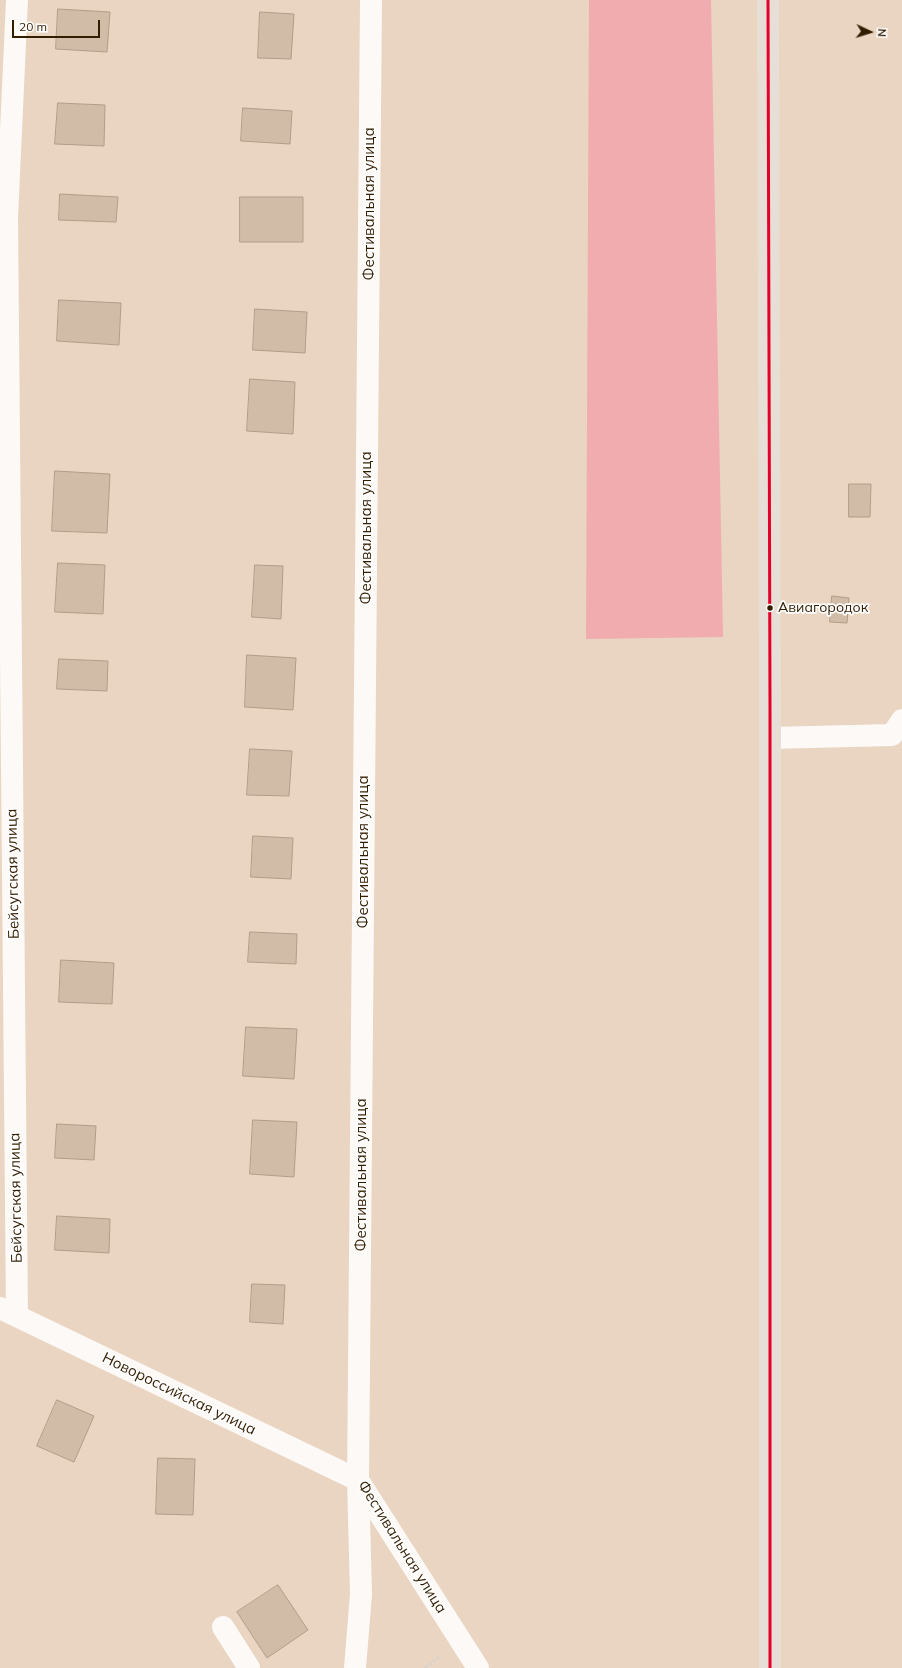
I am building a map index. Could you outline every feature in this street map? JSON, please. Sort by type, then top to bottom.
[{"type":"main road","points":[[768,0],[770,1668]]},
{"type":"street","name":"Бейсугская улица","points":[[9,1312],[3,218],[17,0]]},
{"type":"street","name":"Фестивальная улица","points":[[371,0],[358,1480],[478,1668]]},
{"type":"street","points":[[770,738],[892,735],[902,720]]},
{"type":"street","name":"Новороссийская улица","points":[[9,1312],[358,1480]]},
{"type":"street","points":[[355,1668],[361,1594],[358,1480]]},
{"type":"street","points":[[224,1627],[249,1668]]},
{"type":"shaded area","points":[[589,0],[711,0],[723,637],[586,639]]},
{"type":"building","points":[[58,9],[110,12],[107,52],[56,49]]},
{"type":"building","points":[[260,12],[294,14],[291,59],[258,58]]},
{"type":"building","points":[[58,103],[105,105],[104,146],[55,144]]},
{"type":"building","points":[[243,108],[292,111],[290,144],[241,141]]},
{"type":"building","points":[[60,194],[118,197],[116,222],[59,220]]},
{"type":"building","points":[[240,197],[303,197],[303,242],[240,242]]},
{"type":"building","points":[[59,300],[121,303],[119,345],[57,341]]},
{"type":"building","points":[[255,309],[307,312],[305,353],[253,350]]},
{"type":"building","points":[[250,379],[295,382],[293,434],[247,431]]},
{"type":"building","points":[[55,471],[110,474],[107,533],[52,531]]},
{"type":"building","points":[[849,484],[871,484],[870,517],[849,517]]},
{"type":"building","points":[[58,563],[105,565],[103,614],[55,612]]},
{"type":"building","points":[[255,565],[283,566],[281,619],[252,617]]},
{"type":"building","points":[[832,596],[849,598],[847,623],[830,622]]},
{"type":"building","points":[[247,655],[296,658],[293,710],[245,707]]},
{"type":"building","points":[[59,659],[108,661],[107,691],[57,689]]},
{"type":"building","points":[[250,749],[292,751],[289,796],[247,795]]},
{"type":"building","points":[[253,836],[293,838],[291,879],[251,877]]},
{"type":"building","points":[[250,932],[297,934],[296,964],[248,962]]},
{"type":"building","points":[[61,960],[114,963],[112,1004],[59,1002]]},
{"type":"building","points":[[246,1027],[297,1029],[294,1079],[243,1076]]},
{"type":"building","points":[[253,1120],[297,1122],[294,1177],[250,1174]]},
{"type":"building","points":[[57,1124],[96,1126],[94,1160],[55,1158]]},
{"type":"building","points":[[57,1216],[110,1219],[109,1253],[55,1250]]},
{"type":"building","points":[[252,1284],[285,1285],[283,1324],[250,1322]]},
{"type":"building","points":[[57,1400],[94,1416],[74,1462],[37,1446]]},
{"type":"building","points":[[158,1458],[195,1459],[193,1515],[156,1514]]},
{"type":"building","points":[[278,1585],[308,1630],[267,1658],[237,1612]]},
{"type":"transit line","points":[[768,0],[770,1668]]},
{"type":"place","name":"Авиагородок","points":[[770,608]]}]
